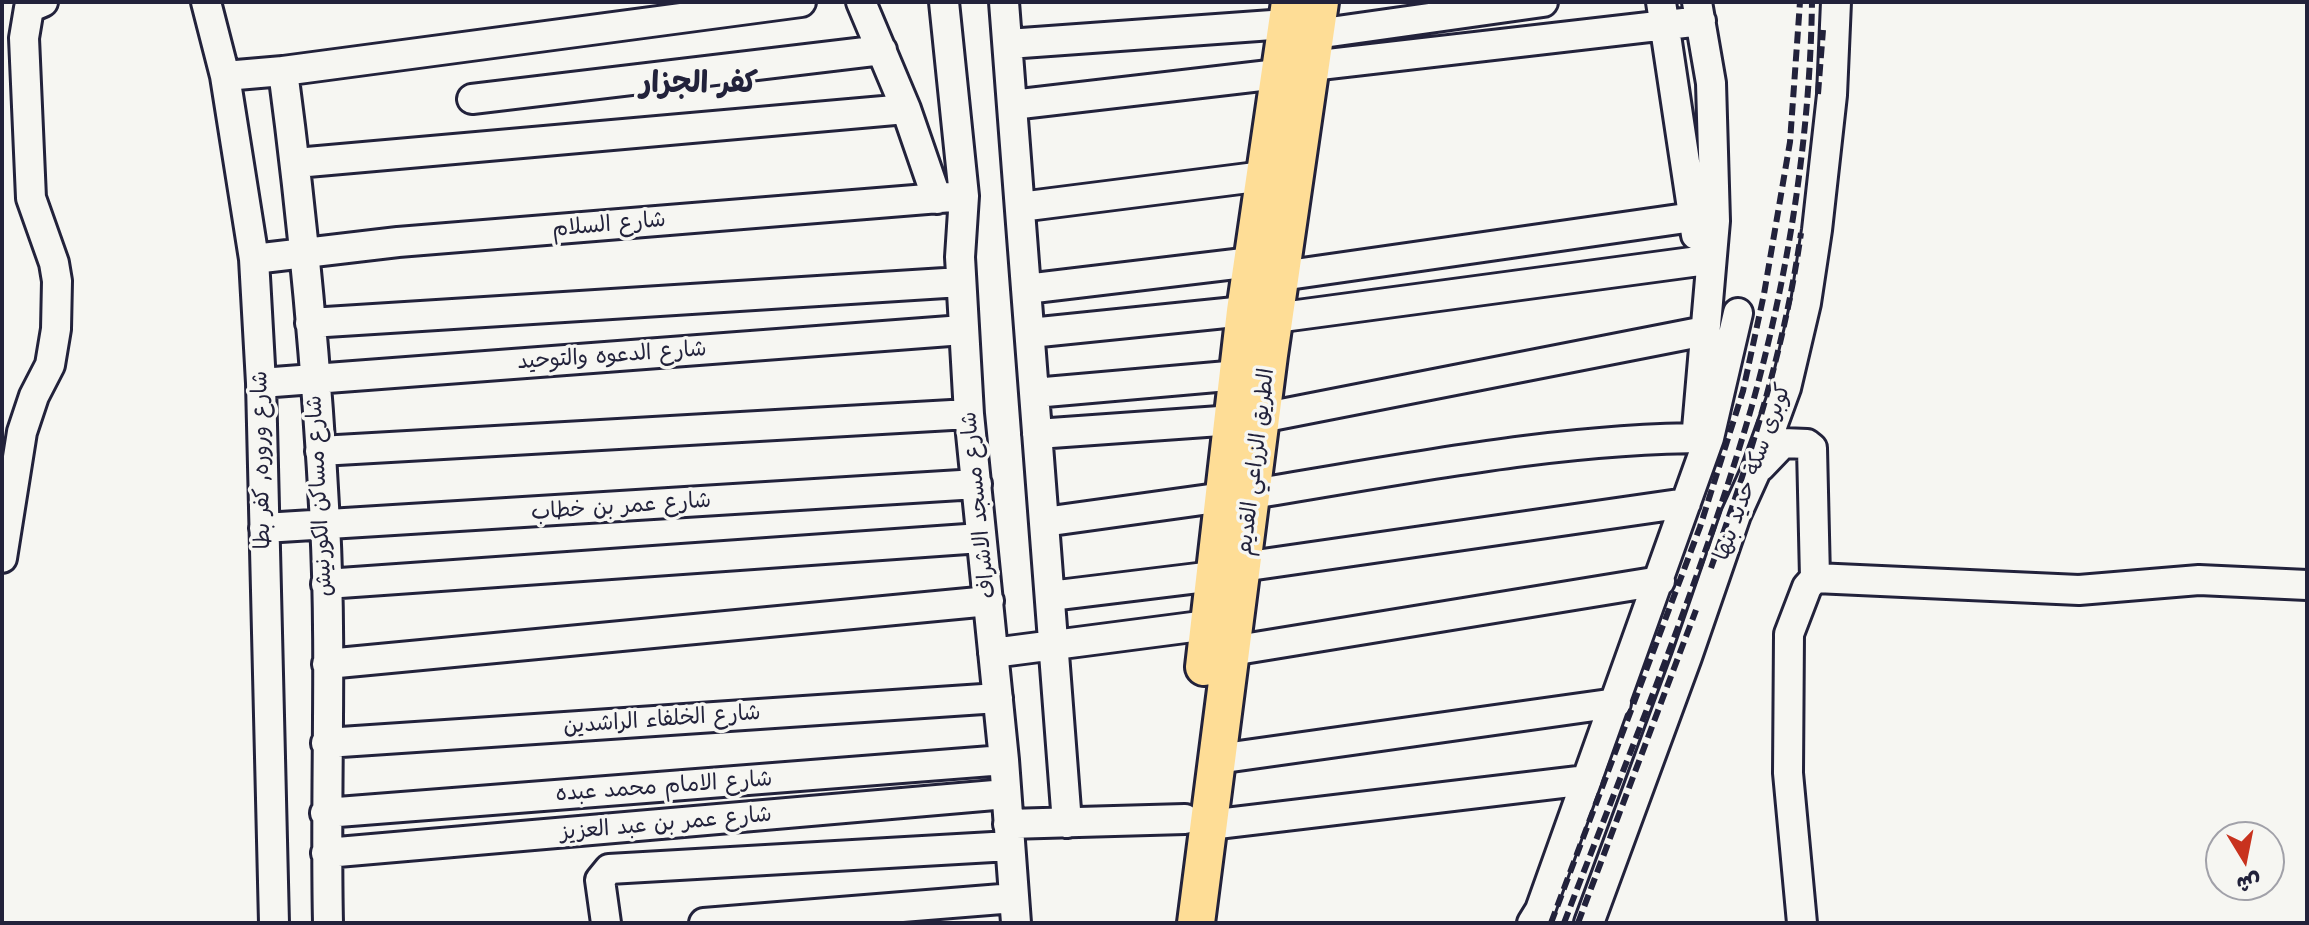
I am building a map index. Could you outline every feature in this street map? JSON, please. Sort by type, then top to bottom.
[{"type":"main road","name":"الطريق الزراعي القديم","points":[[1266,269],[1264,176],[1300,34]]},
{"type":"main road","name":"الطريق الزراعي القديم","points":[[1196,923],[1197,822],[1266,269],[1300,34]]},
{"type":"main road","name":"الطريق الزراعي القديم","points":[[1248,419],[1239,375],[1260,315]]},
{"type":"main road","name":"الطريق الزراعي القديم","points":[[1172,923],[1197,822],[1217,759],[1220,638]]},
{"type":"street","points":[[2,558],[22,432],[34,396],[50,365],[56,329],[57,281],[54,263],[31,198],[29,172],[24,38],[29,8],[43,2]]},
{"type":"street","name":"شارع وروره, كفر بطا","points":[[206,2],[225,76],[254,259],[261,383],[274,923]]},
{"type":"street","points":[[225,76],[283,71],[801,2]]},
{"type":"street","points":[[861,2],[906,109],[950,197]]},
{"type":"street","name":"شارع مسجد الاشراف","points":[[944,2],[954,86],[950,197],[961,228],[969,414],[1004,760],[1015,910]]},
{"type":"street","points":[[1004,2],[1067,823]]},
{"type":"street","points":[[1012,105],[1300,34],[1543,2]]},
{"type":"street","name":"كوبرى سكة حديد بنها","points":[[1589,923],[1736,515],[1786,388],[1806,303],[1826,156],[1836,2]]},
{"type":"street","points":[[1008,44],[1300,34],[1699,12],[1714,123],[1715,241],[1705,318],[1703,438]]},
{"type":"street","points":[[1663,13],[1705,318]]},
{"type":"street","points":[[472,99],[882,50]]},
{"type":"street","name":"شارع مساكن الكورنيش","points":[[283,71],[305,252],[325,525],[328,923]]},
{"type":"street","points":[[296,163],[906,109]]},
{"type":"street","points":[[1020,207],[1264,176]]},
{"type":"street","name":"شارع السلام","points":[[254,259],[398,242],[950,197]]},
{"type":"street","points":[[1026,289],[1266,269],[1693,217]]},
{"type":"street","points":[[1030,333],[1260,315],[1699,261]]},
{"type":"street","points":[[310,323],[961,282]]},
{"type":"street","points":[[1532,923],[1540,910],[1660,581],[1686,503],[1738,313]]},
{"type":"street","points":[[1037,434],[1248,419],[1705,318]]},
{"type":"street","name":"شارع الدعوه والتوحيد","points":[[261,383],[963,330]]},
{"type":"street","points":[[1034,393],[1239,375]]},
{"type":"street","points":[[320,451],[969,414]]},
{"type":"street","points":[[1044,522],[1509,454],[1634,440],[1703,438]]},
{"type":"street","points":[[1755,473],[1783,443],[1807,444],[1812,448],[1815,578],[1807,587],[1789,634],[1788,773],[1802,923]]},
{"type":"street","name":"شارع عمر بن خطاب","points":[[264,528],[977,484]]},
{"type":"street","points":[[1050,596],[1686,503]]},
{"type":"street","points":[[326,584],[981,538]]},
{"type":"street","points":[[1815,578],[2079,590],[2199,580],[2307,585]]},
{"type":"street","points":[[993,653],[1053,645],[1220,638],[1660,581]]},
{"type":"street","points":[[327,664],[989,601]]},
{"type":"street","name":"شارع الخلفاء الراشدين","points":[[326,743],[998,698]]},
{"type":"street","points":[[1217,759],[1616,703]]},
{"type":"street","name":"شارع الامام محمد عبده","points":[[325,813],[1004,760]]},
{"type":"street","points":[[601,922],[600,880],[609,869],[1009,835],[1067,823],[1197,822],[1587,780]]},
{"type":"street","name":"شارع عمر بن عبد العزيز","points":[[326,853],[1006,794]]},
{"type":"street","points":[[704,923],[1015,910]]},
{"type":"railway","points":[[1551,923],[1700,527],[1743,391],[1764,294],[1790,142],[1800,2]]},
{"type":"railway","points":[[1564,923],[1687,604],[1751,409],[1776,309],[1795,207],[1807,105],[1812,2]]},
{"type":"railway","points":[[1818,94],[1823,30]]},
{"type":"railway","points":[[1711,568],[1765,402],[1786,318],[1801,233]]},
{"type":"railway","points":[[1578,923],[1696,610]]},
{"type":"district","name":"كفر الجزار","points":[[699,84]]}]
